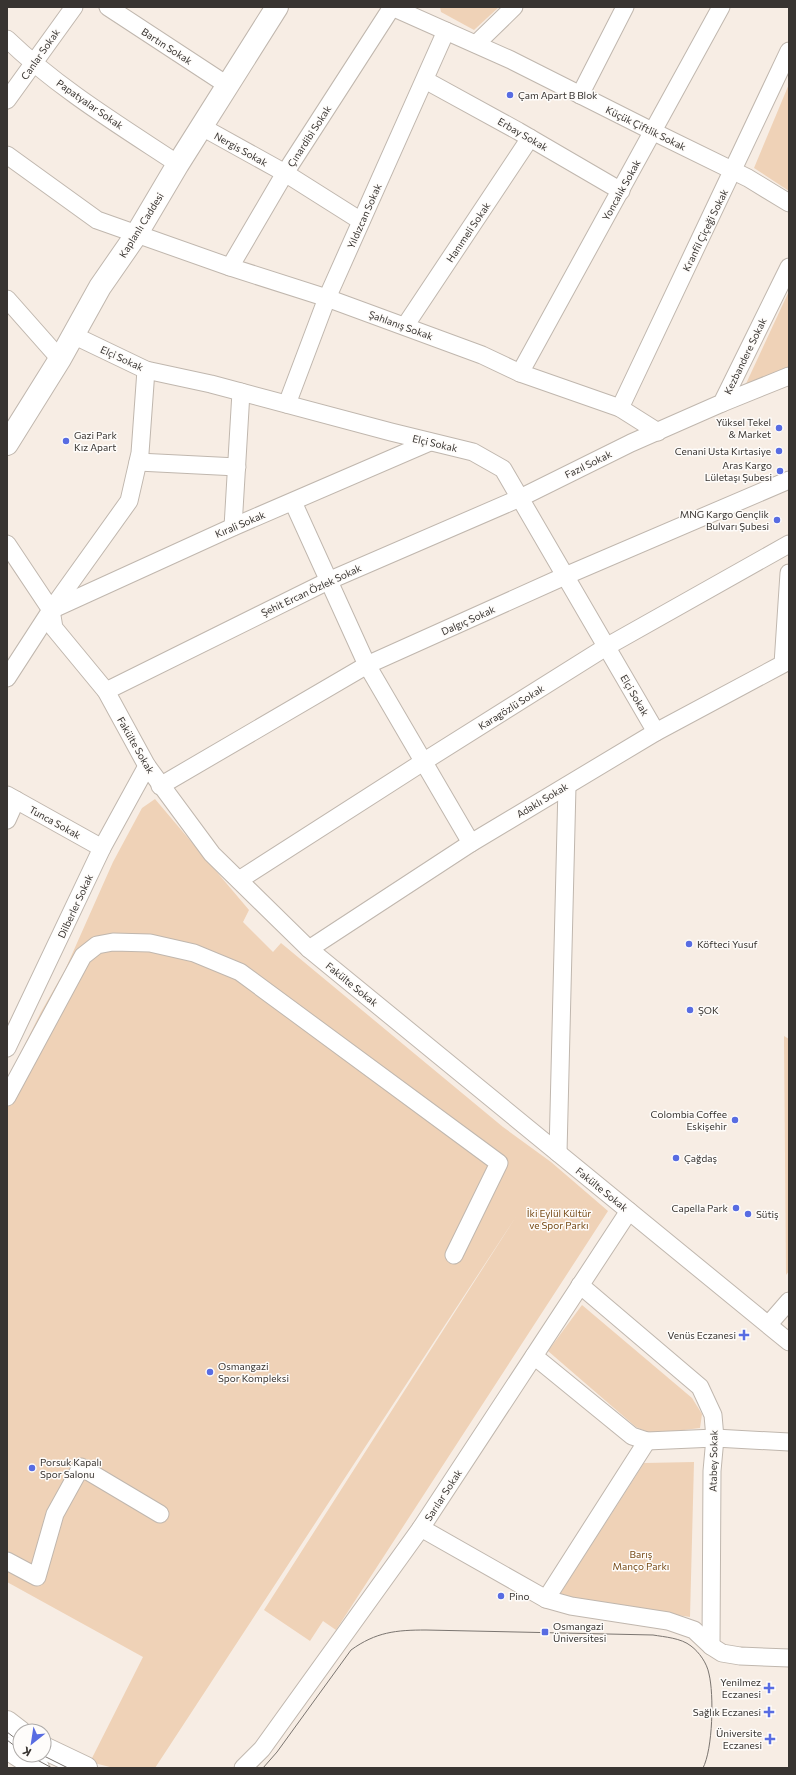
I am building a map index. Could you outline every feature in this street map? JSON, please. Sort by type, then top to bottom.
[{"type":"main road","name":"Kaplanlı Caddesi","points":[[7,444],[60,359],[100,287],[136,235],[178,164],[277,7]]},
{"type":"main road","points":[[7,1748],[31,1766]]},
{"type":"main road","points":[[52,1752],[86,1768]]},
{"type":"street","name":"Canlar Sokak","points":[[7,100],[74,7]]},
{"type":"street","name":"Küçük Çiftlik Sokak","points":[[392,7],[511,60],[733,170],[789,203]]},
{"type":"street","name":"Çınardibi Sokak","points":[[230,267],[285,173],[392,7]]},
{"type":"street","points":[[476,44],[514,7]]},
{"type":"street","points":[[580,95],[625,7]]},
{"type":"street","name":"Yoncalık Sokak","points":[[520,372],[654,132],[721,7]]},
{"type":"street","name":"Bartın Sokak","points":[[116,9],[227,85]]},
{"type":"street","name":"Yıldızcan Sokak","points":[[287,404],[327,298],[446,31]]},
{"type":"street","name":"Papatyalar Sokak","points":[[7,39],[33,63],[80,99],[178,164]]},
{"type":"street","name":"Kranfil Çiçeği Sokak","points":[[620,408],[789,51]]},
{"type":"street","name":"Erbay Sokak","points":[[425,80],[530,138],[621,191]]},
{"type":"street","name":"Nergis Sokak","points":[[202,127],[285,173],[361,221]]},
{"type":"street","name":"Hanımeli Sokak","points":[[405,326],[530,138]]},
{"type":"street","name":"Şahlanış Sokak","points":[[7,155],[97,220],[230,267],[327,298],[482,355],[520,372],[620,408],[658,432]]},
{"type":"street","name":"Kezbandere Sokak","points":[[658,432],[722,403],[789,267]]},
{"type":"street","points":[[7,299],[60,359]]},
{"type":"street","name":"Elçi Sokak","points":[[73,335],[146,370],[241,392],[473,452],[503,469],[656,732]]},
{"type":"street","points":[[7,678],[51,610],[129,501],[138,462],[146,370]]},
{"type":"street","points":[[722,403],[789,376]]},
{"type":"street","points":[[233,527],[241,392]]},
{"type":"street","name":"Fazıl Sokak","points":[[520,498],[631,443],[658,432]]},
{"type":"street","name":"Kırali Sokak","points":[[51,610],[233,527],[430,442]]},
{"type":"street","points":[[138,462],[237,467]]},
{"type":"street","name":"Dalgıç Sokak","points":[[160,786],[367,666],[565,576],[789,480]]},
{"type":"street","name":"Şehit Ercan Özlek Sokak","points":[[106,690],[328,581],[520,498]]},
{"type":"street","points":[[293,502],[367,666],[422,762],[471,843]]},
{"type":"street","name":"Fakülte Sokak","points":[[7,544],[51,610],[54,628],[106,690],[147,766],[160,786],[212,854],[309,949],[769,1324],[789,1342]]},
{"type":"street","name":"Karagözlü Sokak","points":[[239,880],[422,762],[606,647],[789,544]]},
{"type":"street","name":"Adaklı Sokak","points":[[309,949],[471,843],[656,732],[783,664],[789,573]]},
{"type":"street","name":"Dilberler Sokak","points":[[7,1048],[102,848],[147,766]]},
{"type":"street","points":[[558,1153],[567,786]]},
{"type":"street","points":[[7,820],[12,797]]},
{"type":"street","name":"Tunca Sokak","points":[[12,797],[102,848]]},
{"type":"street","points":[[7,1097],[83,956],[97,945],[113,942],[150,943],[194,953],[240,972],[499,1162],[454,1255]]},
{"type":"street","name":"Sarılar Sokak","points":[[243,1768],[262,1749],[421,1528],[629,1211]]},
{"type":"street","name":"Atabey Sokak","points":[[580,1285],[700,1387],[713,1415],[715,1438],[712,1471],[711,1646]]},
{"type":"street","points":[[769,1324],[789,1301]]},
{"type":"street","points":[[534,1356],[632,1436],[647,1441],[715,1438],[789,1442]]},
{"type":"street","points":[[546,1599],[647,1441]]},
{"type":"street","points":[[7,1561],[36,1577],[55,1514],[81,1467],[160,1514]]},
{"type":"street","points":[[421,1528],[546,1599],[571,1606],[668,1621],[694,1630],[711,1646],[722,1653],[740,1656],[789,1658]]},
{"type":"green space","points":[[440,7],[499,7],[474,30],[441,12]]},
{"type":"green space","points":[[789,84],[789,191],[754,168]]},
{"type":"green space","points":[[789,291],[789,369],[744,388]]},
{"type":"green space","name":"Osmangazi Spor Kompleksi","points":[[155,799],[249,910],[243,922],[273,952],[281,943],[503,1127],[551,1162],[608,1211],[336,1630],[323,1621],[310,1641],[264,1610],[517,1215],[155,1768],[114,1768],[90,1762],[143,1657],[7,1582],[7,1080],[41,1012],[65,970],[113,862],[142,808]]},
{"type":"green space","points":[[784,1036],[789,1039],[789,1271],[786,1275]]},
{"type":"green space","points":[[582,1305],[692,1398],[702,1414],[700,1428],[652,1434],[636,1427],[548,1351]]},
{"type":"green space","name":"Barış Manço Parkı","points":[[694,1462],[690,1617],[558,1597],[644,1463]]},
{"type":"tram line","points":[[263,1768],[277,1752],[351,1650],[369,1639],[387,1633],[426,1630],[653,1635],[683,1641],[697,1651],[705,1662],[711,1683],[711,1735],[703,1768]]},
{"type":"tram line","points":[[7,1732],[12,1736]]},
{"type":"tram line","points":[[7,1740],[12,1744]]},
{"type":"tram line","points":[[52,1760],[68,1768]]},
{"type":"tram line","points":[[43,1763],[52,1768]]},
{"type":"place","name":"Çam Apart B Blok","points":[[510,95]]},
{"type":"place","name":"Yüksel Tekel & Market","points":[[779,428]]},
{"type":"place","name":"Gazi Park Kız Apart","points":[[66,441]]},
{"type":"place","name":"Cenani Usta Kırtasiye","points":[[779,451]]},
{"type":"place","name":"Aras Kargo Lületaşı Şubesi","points":[[780,471]]},
{"type":"place","name":"MNG Kargo Gençlik Bulvarı Şubesi","points":[[777,520]]},
{"type":"place","name":"Köfteci Yusuf","points":[[689,944]]},
{"type":"place","name":"ŞOK","points":[[690,1010]]},
{"type":"place","name":"Colombia Coffee Eskişehir","points":[[735,1120]]},
{"type":"place","name":"Çağdaş","points":[[676,1158]]},
{"type":"place","name":"Capella Park","points":[[736,1208]]},
{"type":"place","name":"Sütiş","points":[[748,1214]]},
{"type":"place","name":"Venüs Eczanesi","points":[[744,1335]]},
{"type":"place","name":"Osmangazi Spor Kompleksi","points":[[210,1372]]},
{"type":"place","name":"Porsuk Kapalı Spor Salonu","points":[[32,1468]]},
{"type":"place","name":"Pino","points":[[501,1596]]},
{"type":"place","name":"Osmangazi Üniversitesi","points":[[545,1632]]},
{"type":"place","name":"Yenilmez Eczanesi","points":[[769,1688]]},
{"type":"place","name":"Sağlık Eczanesi","points":[[769,1712]]},
{"type":"place","name":"Üniversite Eczanesi","points":[[770,1739]]},
{"type":"park label","name":"İki Eylül Kültür ve Spor Parkı","points":[[559,1218]]}]
